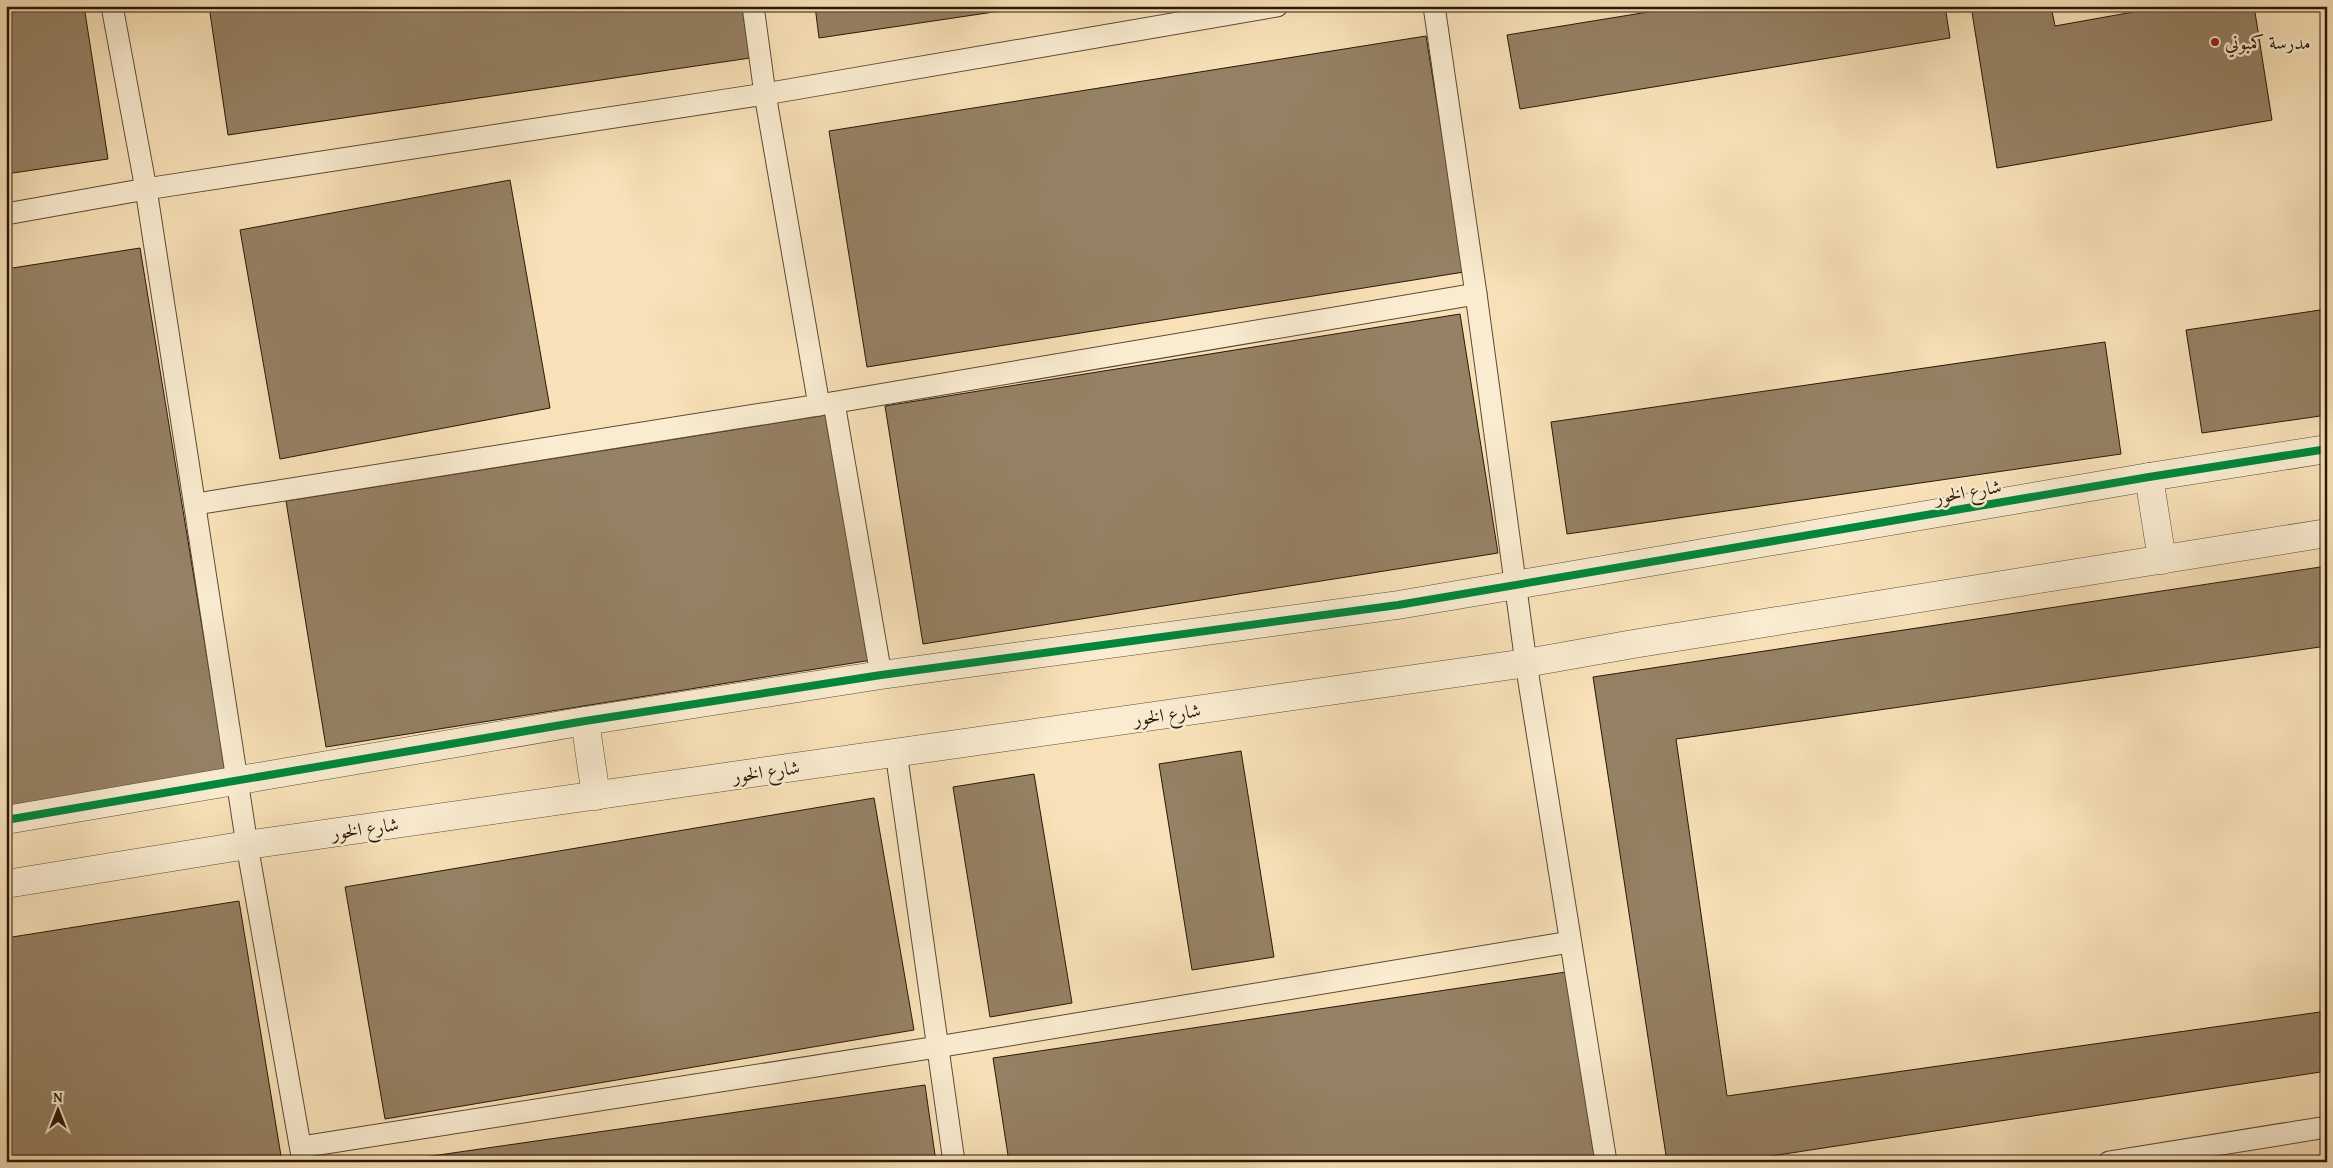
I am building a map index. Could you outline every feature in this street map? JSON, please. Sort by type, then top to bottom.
[{"type":"street","name":"شارع الخور","points":[[6,820],[584,721],[882,676],[1398,605],[2149,476],[2327,449]]},
{"type":"street","points":[[2149,476],[2162,560],[2327,533]]},
{"type":"street","name":"شارع الخور","points":[[6,884],[248,845],[1526,663],[1633,644],[2162,560]]},
{"type":"street","points":[[584,721],[596,796]]},
{"type":"lane","points":[[112,6],[146,189],[237,779],[302,1154],[1570,942]]},
{"type":"lane","points":[[753,6],[765,94],[882,676]]},
{"type":"lane","points":[[6,214],[146,189],[765,94],[1277,6]]},
{"type":"lane","points":[[1434,6],[1476,294],[1526,663],[1606,1162]]},
{"type":"lane","points":[[196,504],[827,404],[1476,294]]},
{"type":"lane","points":[[896,752],[954,1162]]},
{"type":"lane","points":[[2109,1162],[2327,1127]]},
{"type":"building","points":[[6,6],[84,6],[108,159],[6,174]]},
{"type":"building","points":[[209,6],[742,6],[750,58],[228,135]]},
{"type":"building","points":[[815,6],[1034,6],[819,38]]},
{"type":"building","points":[[1685,6],[1945,6],[1950,38],[1520,109],[1507,35]]},
{"type":"building","points":[[1971,6],[2051,6],[2055,26],[2167,6],[2254,6],[2272,120],[1997,168]]},
{"type":"building","points":[[1426,36],[1464,272],[867,367],[829,131]]},
{"type":"building","points":[[510,180],[550,408],[280,459],[240,230]]},
{"type":"building","points":[[140,248],[226,773],[6,809],[6,269]]},
{"type":"building","points":[[2327,309],[2327,415],[2202,433],[2186,330]]},
{"type":"building","points":[[1460,314],[1498,553],[923,644],[885,406]]},
{"type":"building","points":[[2105,342],[2121,454],[1567,534],[1551,422]]},
{"type":"building","points":[[832,414],[872,660],[326,747],[286,501]]},
{"type":"building","points":[[2327,566],[2327,646],[1676,739],[1727,1096],[2327,1011],[2327,1071],[1732,1162],[1667,1162],[1593,677]]},
{"type":"building","points":[[1241,751],[1274,957],[1192,970],[1159,764]]},
{"type":"building","points":[[1034,774],[1072,1003],[990,1017],[953,787]]},
{"type":"building","points":[[874,798],[914,1030],[385,1119],[345,887]]},
{"type":"building","points":[[239,901],[282,1162],[6,1162],[6,938]]},
{"type":"building","points":[[1566,972],[1595,1162],[1009,1162],[993,1058]]},
{"type":"building","points":[[925,1085],[936,1162],[390,1162]]},
{"type":"cycle path","points":[[6,820],[585,721],[881,675],[1398,605],[2149,477],[2327,449]]},
{"type":"place","name":"مدرسة كمبوني","points":[[2215,42]]}]
